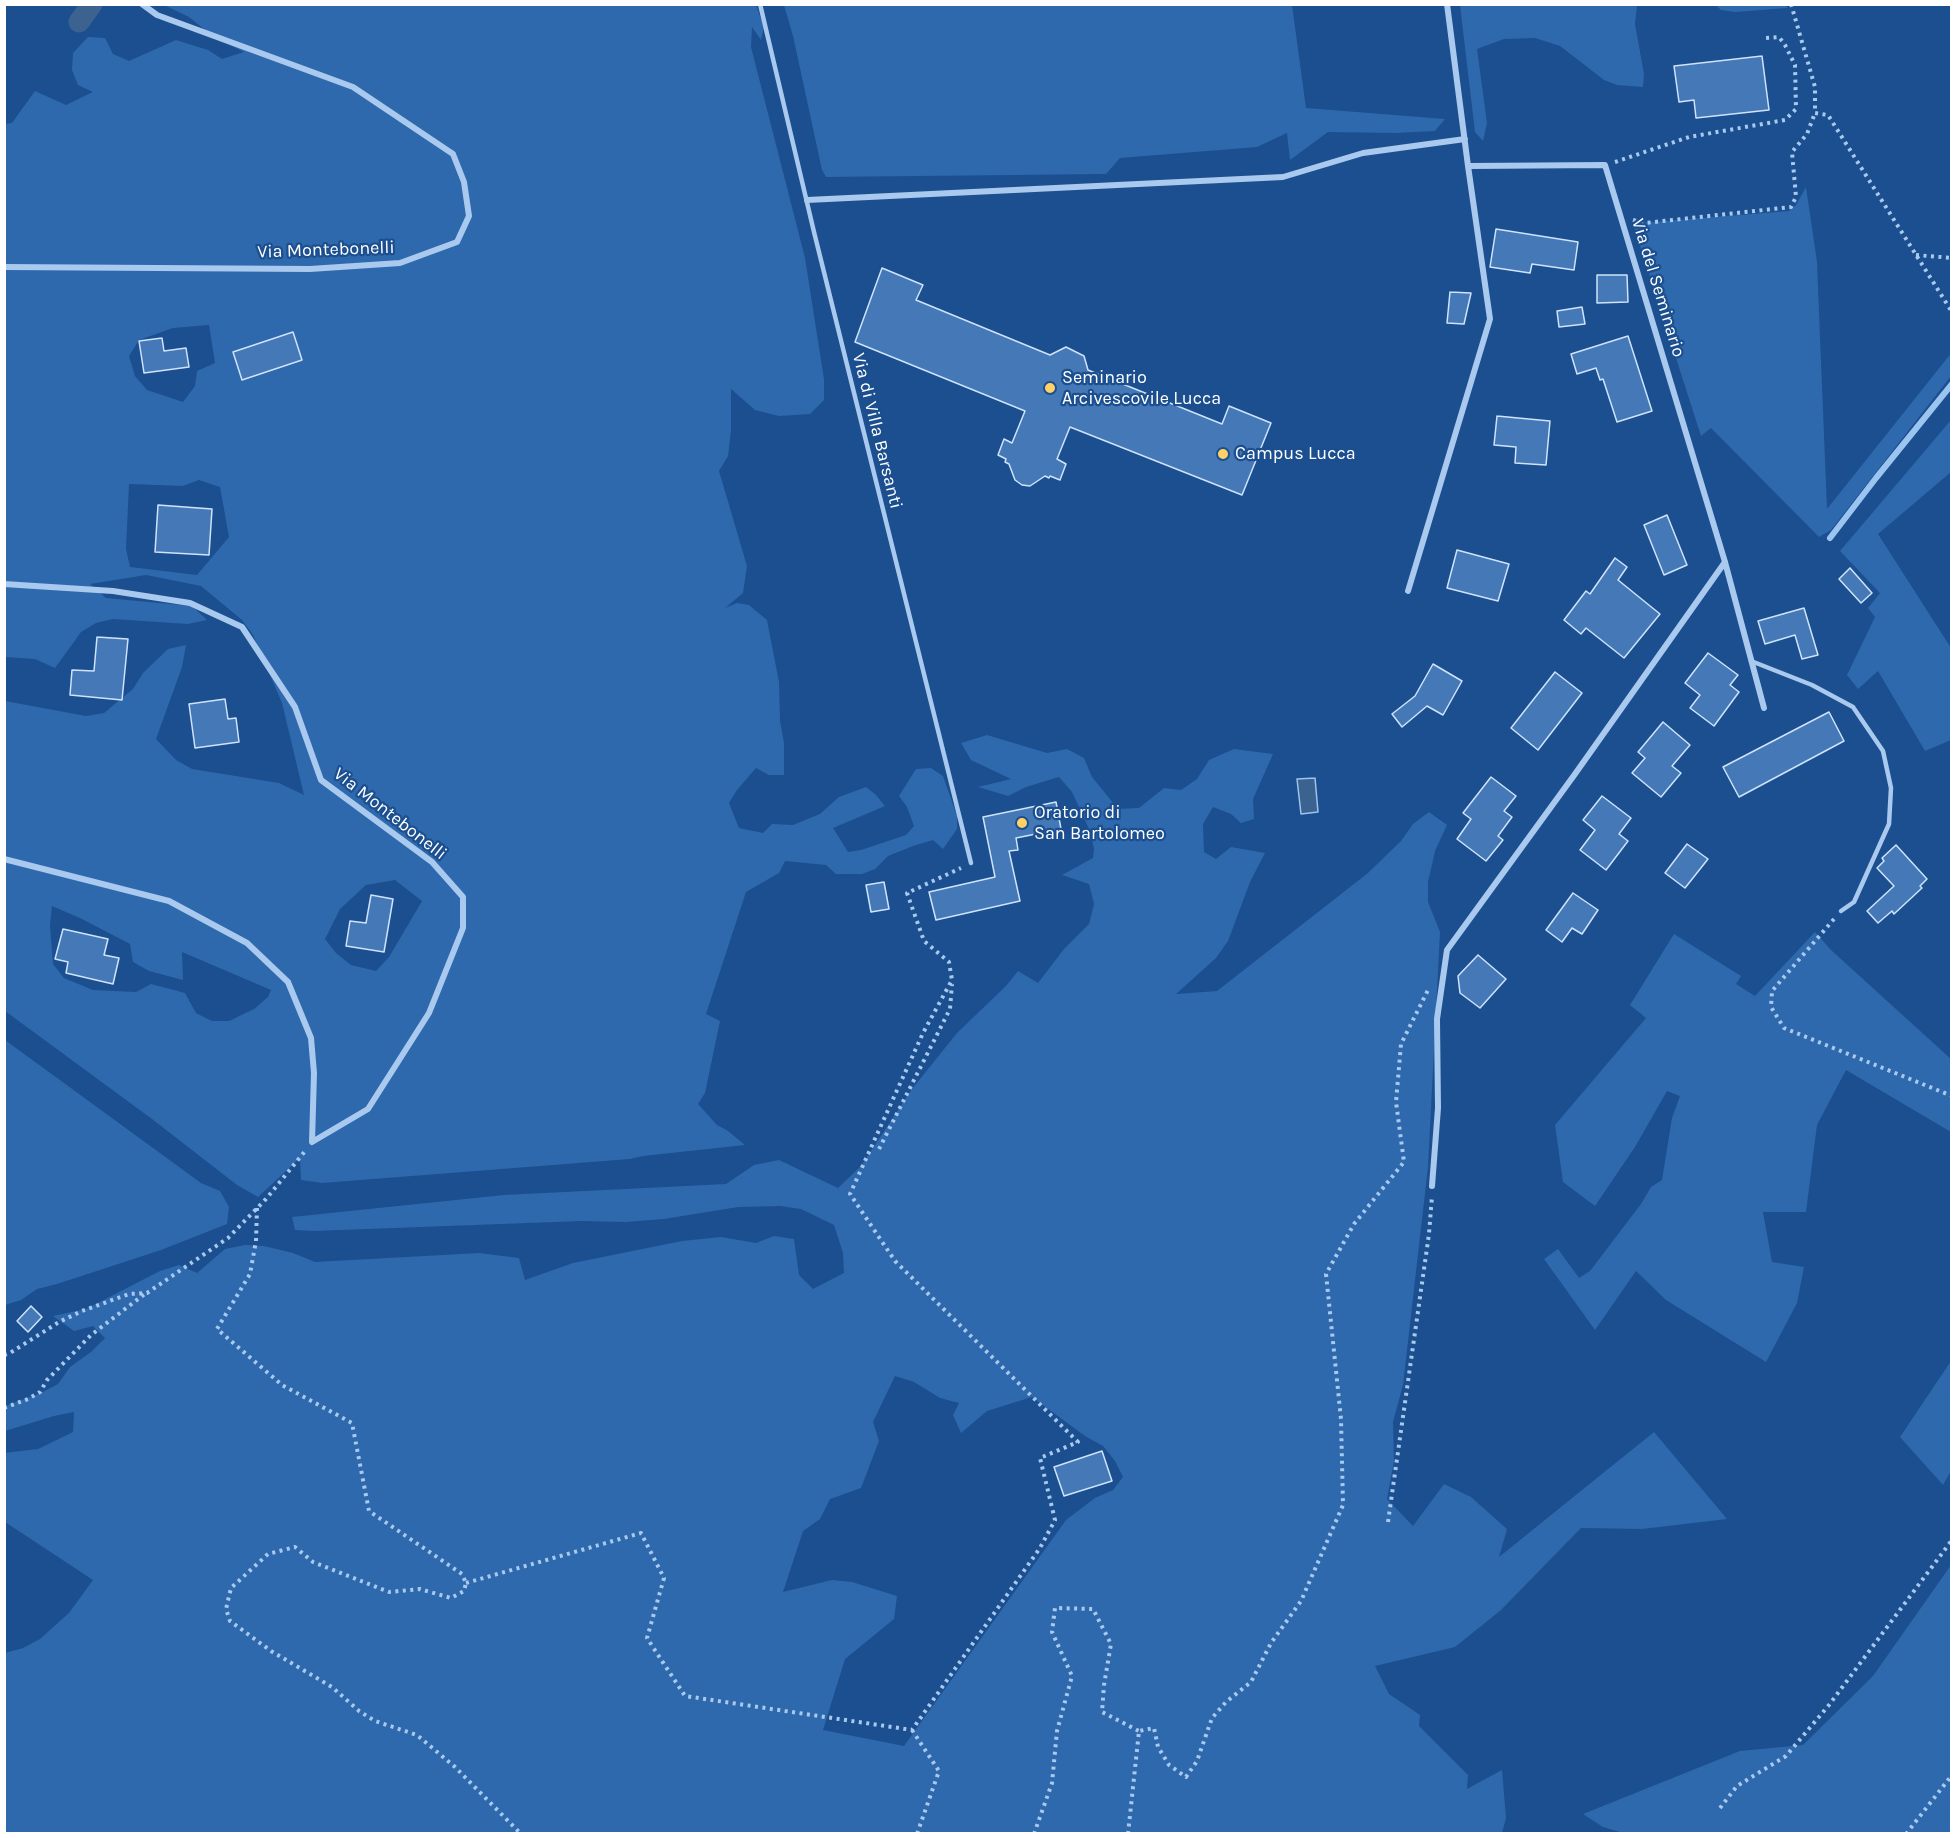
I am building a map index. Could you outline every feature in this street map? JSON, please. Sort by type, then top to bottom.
[{"type":"street","name":"Via Montebonelli","points":[[4,267],[310,269],[400,263],[457,242],[469,216],[464,182],[453,154],[353,87],[157,15],[142,4]]},
{"type":"street","points":[[1408,591],[1490,319],[1447,4]]},
{"type":"street","points":[[807,200],[1283,177],[1363,153],[1465,139]]},
{"type":"street","points":[[1468,166],[1605,165]]},
{"type":"street","name":"Via del Seminario","points":[[1605,165],[1725,562],[1764,708]]},
{"type":"street","points":[[1432,1186],[1438,1107],[1437,1020],[1447,950],[1570,782],[1725,562]]},
{"type":"street","name":"Via Montebonelli","points":[[4,584],[114,591],[190,603],[242,627],[294,707],[321,780],[432,862],[463,897],[463,928],[429,1013],[368,1109],[312,1142]]},
{"type":"street","points":[[4,859],[169,901],[247,943],[288,982],[311,1038],[314,1073],[312,1142]]},
{"type":"lane","name":"Via di Villa Barsanti","points":[[760,4],[971,863]]},
{"type":"lane","points":[[1751,661],[1812,685],[1853,707],[1883,751],[1891,788],[1889,824],[1854,902],[1841,911]]},
{"type":"path","points":[[1621,217],[1645,223],[1791,207],[1796,197],[1792,152],[1807,134],[1815,113],[1815,87],[1791,4]]},
{"type":"path","points":[[1605,165],[1689,137],[1785,120],[1796,109],[1795,65],[1779,37],[1766,38]]},
{"type":"path","points":[[1815,113],[1828,115],[1952,312]]},
{"type":"path","points":[[1916,255],[1952,258]]},
{"type":"path","points":[[879,1149],[950,1009],[952,980],[949,962],[924,941],[907,893],[971,863]]},
{"type":"path","points":[[1841,911],[1772,991],[1771,1007],[1784,1028],[1952,1096]]},
{"type":"path","points":[[912,1730],[1040,1548],[1055,1520],[1040,1458],[1078,1442],[895,1261],[850,1194],[922,1033],[952,980]]},
{"type":"path","points":[[1034,1833],[1052,1783],[1057,1731],[1072,1676],[1052,1632],[1055,1608],[1093,1609],[1112,1644],[1104,1685],[1102,1712],[1139,1731],[1154,1728],[1158,1748],[1169,1765],[1186,1777],[1197,1761],[1212,1718],[1226,1702],[1251,1682],[1271,1643],[1301,1601],[1343,1505],[1341,1419],[1326,1274],[1354,1224],[1404,1162],[1396,1102],[1401,1044],[1432,982]]},
{"type":"path","points":[[4,1408],[40,1392],[47,1380],[91,1335],[147,1293],[228,1238],[257,1208],[312,1142]]},
{"type":"path","points":[[1388,1522],[1427,1246],[1432,1186]]},
{"type":"path","points":[[257,1208],[256,1241],[250,1274],[217,1329],[282,1385],[352,1423],[369,1511],[462,1574],[466,1583],[464,1590],[451,1598],[420,1588],[389,1592],[313,1562],[295,1547],[268,1554],[231,1588],[226,1609],[230,1621],[271,1651],[332,1687],[359,1711],[375,1721],[417,1735],[455,1767],[521,1833]]},
{"type":"path","points":[[4,1355],[82,1311],[129,1294],[147,1293]]},
{"type":"path","points":[[466,1583],[641,1533],[664,1578],[647,1638],[685,1696],[912,1730],[939,1771],[916,1833]]},
{"type":"path","points":[[1720,1808],[1737,1786],[1786,1756],[1830,1705],[1952,1540]]},
{"type":"path","points":[[1128,1833],[1139,1731]]},
{"type":"path","points":[[1906,1833],[1952,1775]]},
{"type":"shaded area","points":[[164,5],[756,5],[764,27],[761,40],[752,27],[751,47],[805,258],[824,379],[824,400],[810,414],[779,416],[755,410],[731,389],[731,431],[728,456],[719,471],[747,566],[743,593],[725,608],[737,603],[749,605],[767,620],[779,682],[784,775],[769,775],[756,768],[729,803],[739,828],[763,833],[772,824],[793,825],[820,814],[839,797],[866,787],[885,806],[833,828],[848,852],[861,850],[906,835],[914,826],[907,807],[899,796],[916,769],[931,768],[943,776],[957,816],[957,829],[943,849],[933,840],[913,846],[888,856],[875,869],[862,874],[836,874],[826,865],[785,861],[779,873],[746,892],[706,1014],[720,1021],[705,1093],[698,1104],[717,1125],[745,1145],[630,1159],[322,1183],[301,1180],[300,1158],[258,1197],[237,1185],[5,1011],[5,701],[86,716],[104,713],[133,689],[143,673],[168,649],[186,645],[182,667],[156,739],[176,760],[192,769],[279,783],[304,795],[282,703],[253,635],[242,620],[201,586],[146,575],[90,584],[106,598],[192,606],[207,620],[188,624],[113,619],[96,623],[81,632],[55,668],[35,659],[5,657],[5,124],[12,123],[35,91],[66,105],[93,92],[78,85],[72,70],[73,53],[88,37],[105,38],[113,54],[129,61],[176,40],[208,50],[222,59],[244,52],[214,37],[189,17]],"holes":[[[209,325],[215,363],[197,371],[195,386],[183,402],[147,390],[135,376],[129,356],[139,340],[173,328]],[[199,480],[220,487],[229,537],[197,575],[130,567],[126,549],[129,484],[183,486]],[[395,880],[422,901],[389,957],[376,971],[351,965],[336,953],[325,939],[340,909],[366,885]],[[52,906],[130,944],[133,962],[149,971],[183,980],[182,952],[271,990],[268,997],[254,1009],[229,1021],[212,1021],[196,1013],[185,993],[151,984],[136,992],[93,990],[64,978],[53,964],[50,925]]]},
{"type":"shaded area","points":[[784,5],[1292,5],[1306,108],[1445,119],[1435,131],[1328,132],[1290,160],[1287,133],[1257,147],[1120,158],[1106,174],[826,177],[822,170],[793,36]]},
{"type":"shaded area","points":[[1460,5],[1637,5],[1635,24],[1644,74],[1643,87],[1617,85],[1604,80],[1560,46],[1535,38],[1504,39],[1477,49],[1487,123],[1483,141],[1475,132]]},
{"type":"shaded area","points":[[1716,5],[1787,5],[1787,8],[1735,12],[1721,10]]},
{"type":"shaded area","points":[[1806,187],[1817,262],[1827,509],[1952,352],[1951,376],[1831,530],[1819,537],[1711,428],[1701,436],[1634,227],[1640,223],[1789,211],[1796,205]]},
{"type":"shaded area","points":[[1951,420],[1951,472],[1878,534],[1951,648],[1951,740],[1925,751],[1878,671],[1858,689],[1847,675],[1875,617],[1868,608],[1880,593],[1840,551]]},
{"type":"shaded area","points":[[987,735],[1047,753],[1067,749],[1084,758],[1092,777],[1118,809],[1139,808],[1164,788],[1181,790],[1197,779],[1209,760],[1234,749],[1273,754],[1253,799],[1254,819],[1241,823],[1231,814],[1213,807],[1203,824],[1204,852],[1216,859],[1231,847],[1265,853],[1250,882],[1228,941],[1216,958],[1176,994],[1217,991],[1368,873],[1401,841],[1413,824],[1429,812],[1447,825],[1435,851],[1428,882],[1428,902],[1440,932],[1428,1167],[1403,1385],[1393,1422],[1394,1461],[1387,1499],[1413,1526],[1444,1484],[1471,1497],[1507,1529],[1499,1557],[1654,1432],[1727,1519],[1642,1529],[1581,1528],[1501,1610],[1455,1647],[1375,1666],[1389,1694],[1420,1715],[1419,1726],[1468,1775],[1467,1789],[1502,1770],[1506,1818],[1502,1833],[5,1834],[5,1653],[23,1648],[40,1639],[69,1613],[93,1580],[5,1522],[4,1453],[38,1449],[73,1432],[74,1412],[5,1431],[5,1406],[58,1384],[70,1367],[91,1352],[105,1338],[93,1326],[74,1331],[53,1316],[86,1309],[160,1271],[179,1265],[197,1273],[225,1249],[245,1245],[264,1246],[293,1253],[315,1262],[479,1253],[519,1258],[525,1280],[573,1263],[682,1241],[721,1237],[756,1243],[774,1236],[794,1239],[799,1275],[813,1289],[844,1273],[843,1253],[834,1225],[801,1209],[780,1206],[738,1207],[664,1219],[625,1222],[581,1221],[314,1231],[295,1230],[292,1217],[504,1195],[726,1184],[754,1165],[779,1160],[838,1188],[861,1166],[912,1089],[957,1033],[1006,986],[1018,971],[1038,983],[1064,949],[1089,924],[1094,904],[1089,884],[1062,875],[1093,858],[1094,848],[1089,829],[1072,792],[1059,777],[1026,787],[1008,796],[978,787],[1011,779],[971,760],[961,743]],"holes":[[[895,1376],[914,1382],[940,1398],[959,1403],[953,1415],[961,1433],[987,1411],[1032,1397],[1085,1436],[1103,1446],[1115,1461],[1123,1477],[1113,1490],[1095,1498],[1066,1520],[904,1746],[823,1730],[845,1659],[894,1619],[897,1596],[852,1582],[832,1580],[783,1592],[803,1531],[820,1519],[830,1499],[861,1488],[879,1441],[873,1422]]]},
{"type":"shaded area","points":[[1315,778],[1318,812],[1301,814],[1297,779]]},
{"type":"shaded area","points":[[1815,932],[1831,950],[1951,1059],[1951,1132],[1846,1070],[1817,1125],[1806,1212],[1763,1212],[1772,1262],[1804,1267],[1797,1303],[1766,1362],[1666,1300],[1636,1271],[1595,1330],[1544,1259],[1558,1249],[1579,1278],[1590,1271],[1641,1204],[1651,1187],[1662,1180],[1672,1118],[1680,1096],[1667,1091],[1635,1147],[1595,1206],[1563,1182],[1555,1125],[1646,1018],[1630,1005],[1674,934],[1741,976],[1736,984],[1755,996]]},
{"type":"shaded area","points":[[5,1040],[201,1183],[220,1191],[229,1207],[227,1224],[161,1250],[37,1289],[21,1300],[5,1305]]},
{"type":"shaded area","points":[[1951,1361],[1951,1471],[1943,1485],[1900,1437]]},
{"type":"shaded area","points":[[1951,1565],[1951,1833],[1623,1833],[1603,1827],[1583,1814],[1740,1751],[1803,1745],[1873,1676]]},
{"type":"building","points":[[1762,56],[1769,110],[1696,118],[1694,100],[1679,102],[1674,66]]},
{"type":"building","points":[[1496,229],[1578,242],[1574,270],[1532,264],[1530,273],[1490,267]]},
{"type":"building","name":"Seminario Arcivescovile Lucca","points":[[882,268],[923,285],[916,300],[1050,355],[1066,347],[1084,356],[1088,370],[1222,424],[1229,406],[1271,423],[1242,495],[1070,427],[1057,459],[1066,464],[1060,480],[1045,476],[1030,486],[1022,485],[1015,480],[1009,464],[1005,462],[1006,459],[998,455],[1004,439],[1012,443],[1025,411],[855,342]]},
{"type":"building","points":[[1597,275],[1627,275],[1628,302],[1597,303]]},
{"type":"building","points":[[1450,292],[1471,293],[1464,324],[1447,323]]},
{"type":"building","points":[[1582,307],[1585,324],[1559,327],[1557,311]]},
{"type":"building","points":[[293,332],[302,360],[242,380],[233,352]]},
{"type":"building","points":[[1628,336],[1652,411],[1617,422],[1603,379],[1600,380],[1596,368],[1577,374],[1571,354]]},
{"type":"building","points":[[162,338],[164,351],[186,348],[189,367],[144,373],[139,341]]},
{"type":"building","points":[[1497,416],[1550,421],[1546,465],[1515,463],[1516,447],[1494,445]]},
{"type":"building","points":[[158,505],[212,509],[209,555],[155,552]]},
{"type":"building","points":[[1667,515],[1687,565],[1664,575],[1644,525]]},
{"type":"building","points":[[1457,550],[1509,564],[1498,601],[1447,588]]},
{"type":"building","points":[[1615,558],[1627,567],[1618,580],[1660,614],[1624,658],[1586,628],[1581,634],[1564,620],[1586,591],[1590,594]]},
{"type":"building","points":[[1850,568],[1872,593],[1861,603],[1839,579]]},
{"type":"building","points":[[1804,608],[1818,655],[1802,659],[1795,635],[1765,644],[1758,621]]},
{"type":"building","points":[[97,637],[128,639],[122,700],[70,695],[72,670],[94,671]]},
{"type":"building","points":[[1708,653],[1738,675],[1730,685],[1739,692],[1714,726],[1690,708],[1700,695],[1685,683]]},
{"type":"building","points":[[1433,664],[1462,681],[1443,715],[1427,706],[1402,727],[1392,714],[1415,696]]},
{"type":"building","points":[[1555,672],[1582,693],[1538,750],[1511,728]]},
{"type":"building","points":[[225,699],[228,719],[236,718],[239,742],[195,748],[189,704]]},
{"type":"building","points":[[1829,712],[1844,741],[1739,797],[1723,767]]},
{"type":"building","points":[[1663,722],[1690,745],[1672,766],[1681,773],[1661,797],[1632,773],[1645,758],[1638,752]]},
{"type":"building","points":[[1491,777],[1516,796],[1504,811],[1512,817],[1498,836],[1503,840],[1486,861],[1457,839],[1471,819],[1463,813]]},
{"type":"building","points":[[1602,796],[1631,818],[1619,834],[1628,841],[1606,870],[1580,850],[1595,830],[1583,820]]},
{"type":"building","points":[[1056,802],[1061,829],[1016,838],[1018,850],[1009,851],[1020,901],[936,920],[929,892],[995,877],[983,817]]},
{"type":"building","points":[[1687,844],[1708,859],[1685,888],[1665,873]]},
{"type":"building","points":[[1896,845],[1927,879],[1920,886],[1922,888],[1894,914],[1892,911],[1878,923],[1867,911],[1894,886],[1877,868],[1884,861],[1882,858]]},
{"type":"building","points":[[884,882],[889,909],[871,912],[866,885]]},
{"type":"building","points":[[1573,893],[1598,910],[1582,934],[1572,928],[1562,942],[1546,930]]},
{"type":"building","points":[[371,895],[393,899],[384,952],[346,946],[350,921],[366,923]]},
{"type":"building","points":[[63,929],[108,939],[104,955],[119,958],[113,984],[66,973],[68,962],[55,959]]},
{"type":"building","points":[[1478,955],[1506,979],[1480,1008],[1460,993],[1458,976]]},
{"type":"building","points":[[31,1306],[42,1317],[28,1332],[17,1321]]},
{"type":"building","points":[[1102,1451],[1112,1481],[1064,1496],[1054,1467]]},
{"type":"waterway","points":[[79,22],[92,4]]},
{"type":"waterway","points":[[1830,538],[1952,384]]},
{"type":"place","name":"Seminario Arcivescovile Lucca","points":[[1050,388]]},
{"type":"place","name":"Campus Lucca","points":[[1223,454]]},
{"type":"place","name":"Oratorio di San Bartolomeo","points":[[1022,823]]}]
